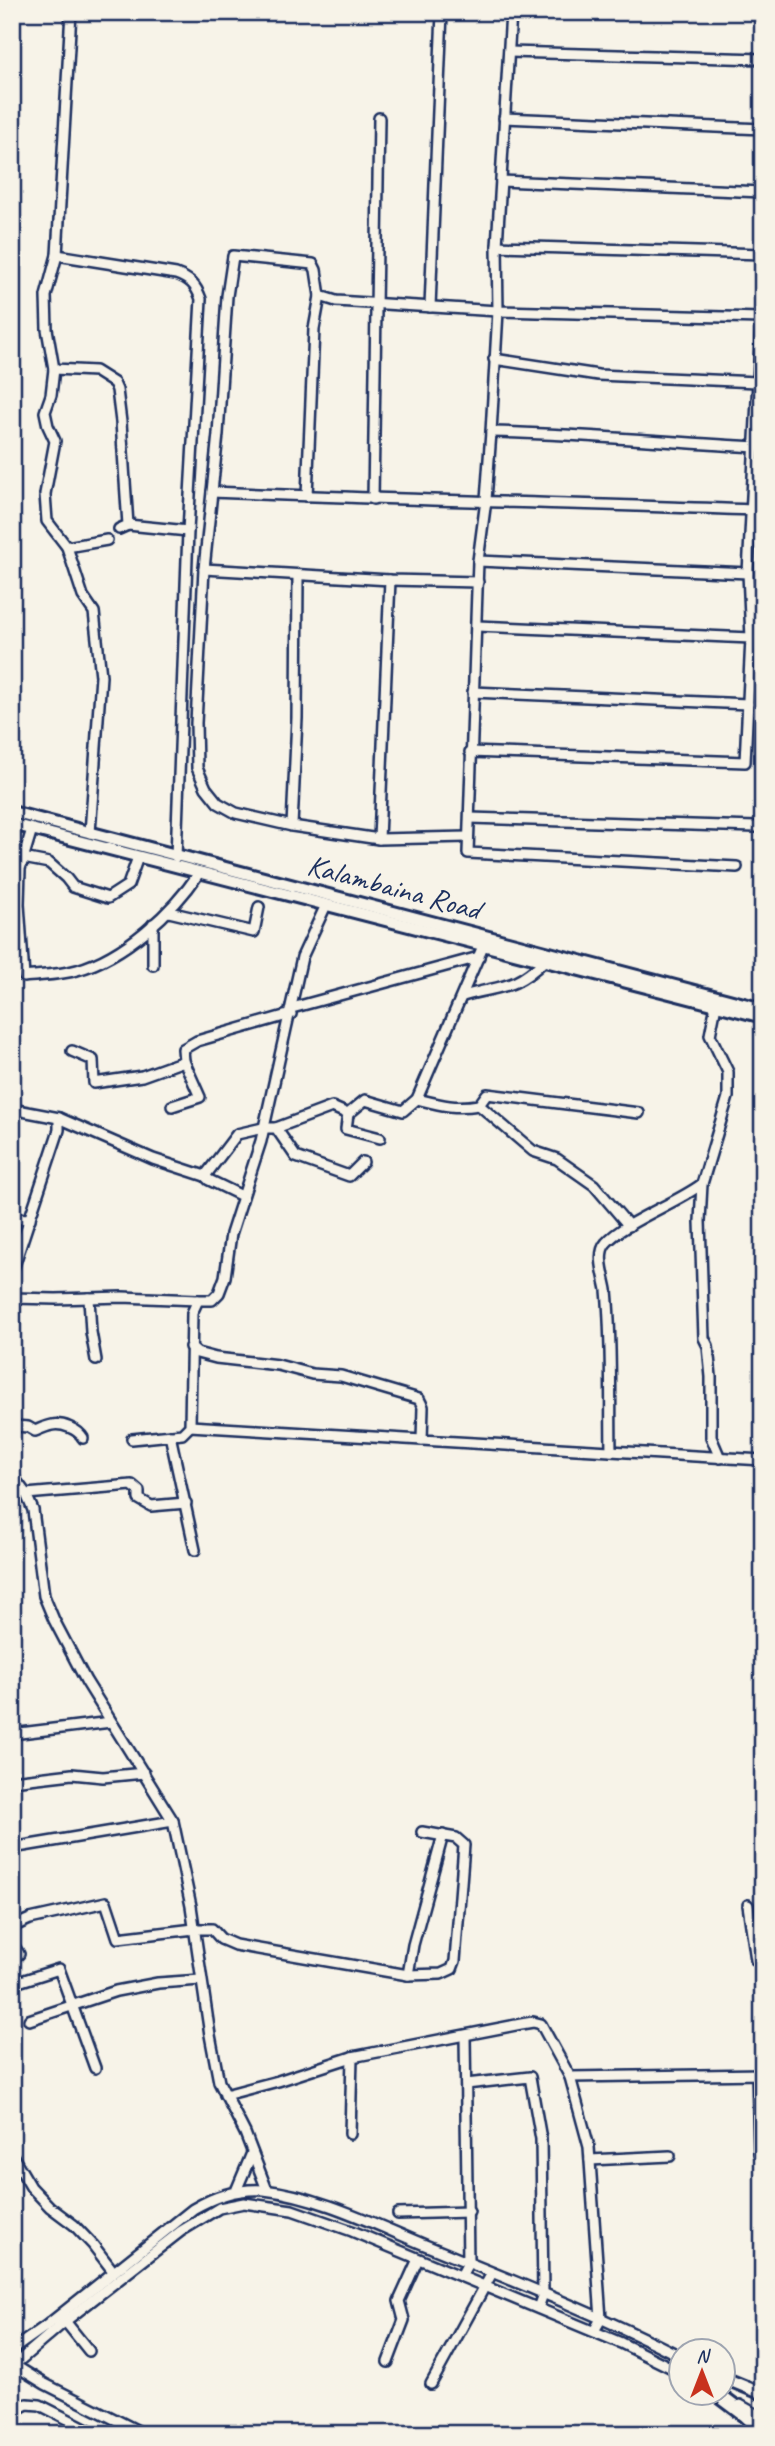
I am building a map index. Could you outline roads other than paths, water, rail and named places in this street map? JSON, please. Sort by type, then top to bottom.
[{"type":"highway","points":[[736,2407],[763,2432]]},
{"type":"main road","name":"Kalambaina Road","points":[[12,812],[763,1009]]},
{"type":"main road","name":"Kalambaina Road","points":[[12,824],[763,1017]]},
{"type":"main road","points":[[736,2383],[763,2394]]},
{"type":"street","points":[[71,12],[57,254],[46,296],[47,329],[54,369],[46,412],[48,426],[55,442],[45,501],[47,521],[67,547],[83,596],[94,612],[102,676],[90,833]]},
{"type":"street","points":[[430,307],[442,12]]},
{"type":"street","points":[[511,12],[500,181],[498,311],[491,432],[478,561],[468,853],[737,867]]},
{"type":"street","points":[[509,52],[763,59]]},
{"type":"street","points":[[373,499],[379,118]]},
{"type":"street","points":[[504,118],[763,130]]},
{"type":"street","points":[[500,181],[763,192]]},
{"type":"street","points":[[497,246],[763,254]]},
{"type":"street","points":[[57,254],[176,274],[197,286],[201,299],[188,531],[176,857]]},
{"type":"street","points":[[307,496],[314,329],[320,296],[316,270],[313,264],[233,256],[227,296],[204,569],[196,723],[197,768],[206,788],[218,803],[236,813],[292,826],[379,839],[468,837]]},
{"type":"street","points":[[470,752],[745,762],[751,638],[748,573],[763,285]]},
{"type":"street","points":[[320,296],[336,301],[498,311],[761,318]]},
{"type":"street","points":[[494,359],[598,375],[757,382]]},
{"type":"street","points":[[54,369],[95,371],[114,383],[121,422],[123,527],[188,531]]},
{"type":"street","points":[[491,432],[755,447]]},
{"type":"street","points":[[212,492],[752,510]]},
{"type":"street","points":[[67,547],[107,540]]},
{"type":"street","points":[[478,561],[748,573]]},
{"type":"street","points":[[204,569],[298,576],[478,582]]},
{"type":"street","points":[[292,826],[297,718],[298,576]]},
{"type":"street","points":[[379,839],[390,580]]},
{"type":"street","points":[[477,626],[751,638]]},
{"type":"street","points":[[473,691],[748,704]]},
{"type":"street","points":[[470,818],[756,827]]},
{"type":"street","points":[[32,829],[20,869],[19,904],[24,977],[76,971],[96,962],[169,912],[199,873]]},
{"type":"street","points":[[23,858],[49,863],[73,887],[108,898],[128,886],[138,857]]},
{"type":"street","points":[[12,1298],[212,1300],[219,1293],[225,1276],[231,1234],[258,1152],[302,957],[326,905]]},
{"type":"street","points":[[169,912],[254,932],[259,907]]},
{"type":"street","points":[[153,924],[153,965]]},
{"type":"street","points":[[380,1138],[346,1129],[348,1114],[365,1100],[403,1111],[417,1099],[484,946]]},
{"type":"street","points":[[172,1106],[200,1097],[184,1061],[183,1049],[197,1041],[479,957]]},
{"type":"street","points":[[463,996],[487,989],[499,990],[527,978],[544,961]]},
{"type":"street","points":[[716,1005],[710,1035],[728,1072],[728,1097],[702,1184],[700,1221],[704,1338],[708,1346],[711,1377],[711,1437],[720,1458]]},
{"type":"street","points":[[72,1051],[93,1060],[94,1083],[142,1076],[184,1061]]},
{"type":"street","points":[[479,1105],[487,1094],[639,1113]]},
{"type":"street","points":[[417,1099],[451,1108],[479,1105],[533,1151],[557,1159],[594,1185],[629,1226]]},
{"type":"street","points":[[205,1176],[237,1133],[276,1128],[332,1107],[348,1114]]},
{"type":"street","points":[[12,1109],[60,1118],[153,1160],[205,1176],[242,1196]]},
{"type":"street","points":[[13,1266],[60,1130],[60,1118]]},
{"type":"street","points":[[276,1128],[296,1157],[349,1176],[363,1162]]},
{"type":"street","points":[[611,1451],[607,1291],[601,1254],[604,1245],[629,1226],[688,1195],[702,1184]]},
{"type":"street","points":[[12,1218],[30,1219]]},
{"type":"street","points":[[89,1298],[96,1360]]},
{"type":"street","points":[[132,1439],[184,1433],[190,1426],[191,1319],[198,1300]]},
{"type":"street","points":[[190,1347],[204,1355],[278,1364],[312,1374],[341,1376],[419,1399],[423,1406],[422,1440]]},
{"type":"street","points":[[192,1361],[204,1355]]},
{"type":"street","points":[[12,1423],[35,1431],[52,1424],[67,1427],[80,1433],[83,1438]]},
{"type":"street","points":[[190,1426],[763,1460]]},
{"type":"street","points":[[170,1435],[195,1550]]},
{"type":"street","points":[[701,1457],[711,1437]]},
{"type":"street","points":[[12,1475],[33,1510],[44,1596],[54,1620],[79,1669],[173,1821],[199,1953],[201,1980],[219,2082],[245,2133],[267,2190]]},
{"type":"street","points":[[19,1489],[132,1485],[139,1491],[139,1499],[150,1506],[186,1503]]},
{"type":"street","points":[[12,1734],[111,1722]]},
{"type":"street","points":[[12,1781],[72,1774],[103,1777],[144,1773]]},
{"type":"street","points":[[12,1847],[173,1821]]},
{"type":"street","points":[[12,1927],[30,1919],[106,1902],[118,1938],[212,1929],[221,1939],[235,1945],[408,1975],[447,1972],[456,1961],[464,1845],[460,1839],[422,1832]]},
{"type":"street","points":[[408,1975],[413,1945],[443,1835]]},
{"type":"street","points":[[748,1905],[756,1960],[762,1957]]},
{"type":"street","points":[[12,1943],[19,1954]]},
{"type":"street","points":[[12,1984],[59,1969],[95,2067]]},
{"type":"street","points":[[29,2020],[116,1991],[158,1983],[201,1980]]},
{"type":"street","points":[[225,2095],[352,2057],[533,2022],[541,2024],[570,2077],[589,2147],[601,2319],[594,2331]]},
{"type":"street","points":[[461,2276],[468,2263],[469,2212],[465,2036]]},
{"type":"street","points":[[350,2134],[352,2057]]},
{"type":"street","points":[[570,2077],[760,2074],[759,2153]]},
{"type":"street","points":[[466,2084],[530,2077],[541,2139],[543,2294],[538,2308]]},
{"type":"street","points":[[236,2191],[251,2153]]},
{"type":"street","points":[[12,2155],[31,2187],[50,2207],[74,2225],[113,2272]]},
{"type":"street","points":[[590,2160],[670,2157]]},
{"type":"street","points":[[12,2350],[193,2209],[220,2195],[236,2191],[267,2190],[328,2207],[543,2294],[666,2349]]},
{"type":"street","points":[[144,2434],[13,2366],[65,2321],[181,2231],[210,2213],[230,2205],[258,2204],[292,2210],[352,2231],[594,2331],[666,2365]]},
{"type":"street","points":[[398,2214],[469,2212]]},
{"type":"street","points":[[388,2362],[404,2320],[399,2301],[418,2259]]},
{"type":"street","points":[[431,2384],[492,2273]]},
{"type":"street","points":[[65,2321],[89,2351]]},
{"type":"street","points":[[736,2385],[763,2400]]},
{"type":"street","points":[[736,2403],[763,2418]]},
{"type":"street","points":[[12,2413],[27,2404],[40,2404],[97,2434]]}]
